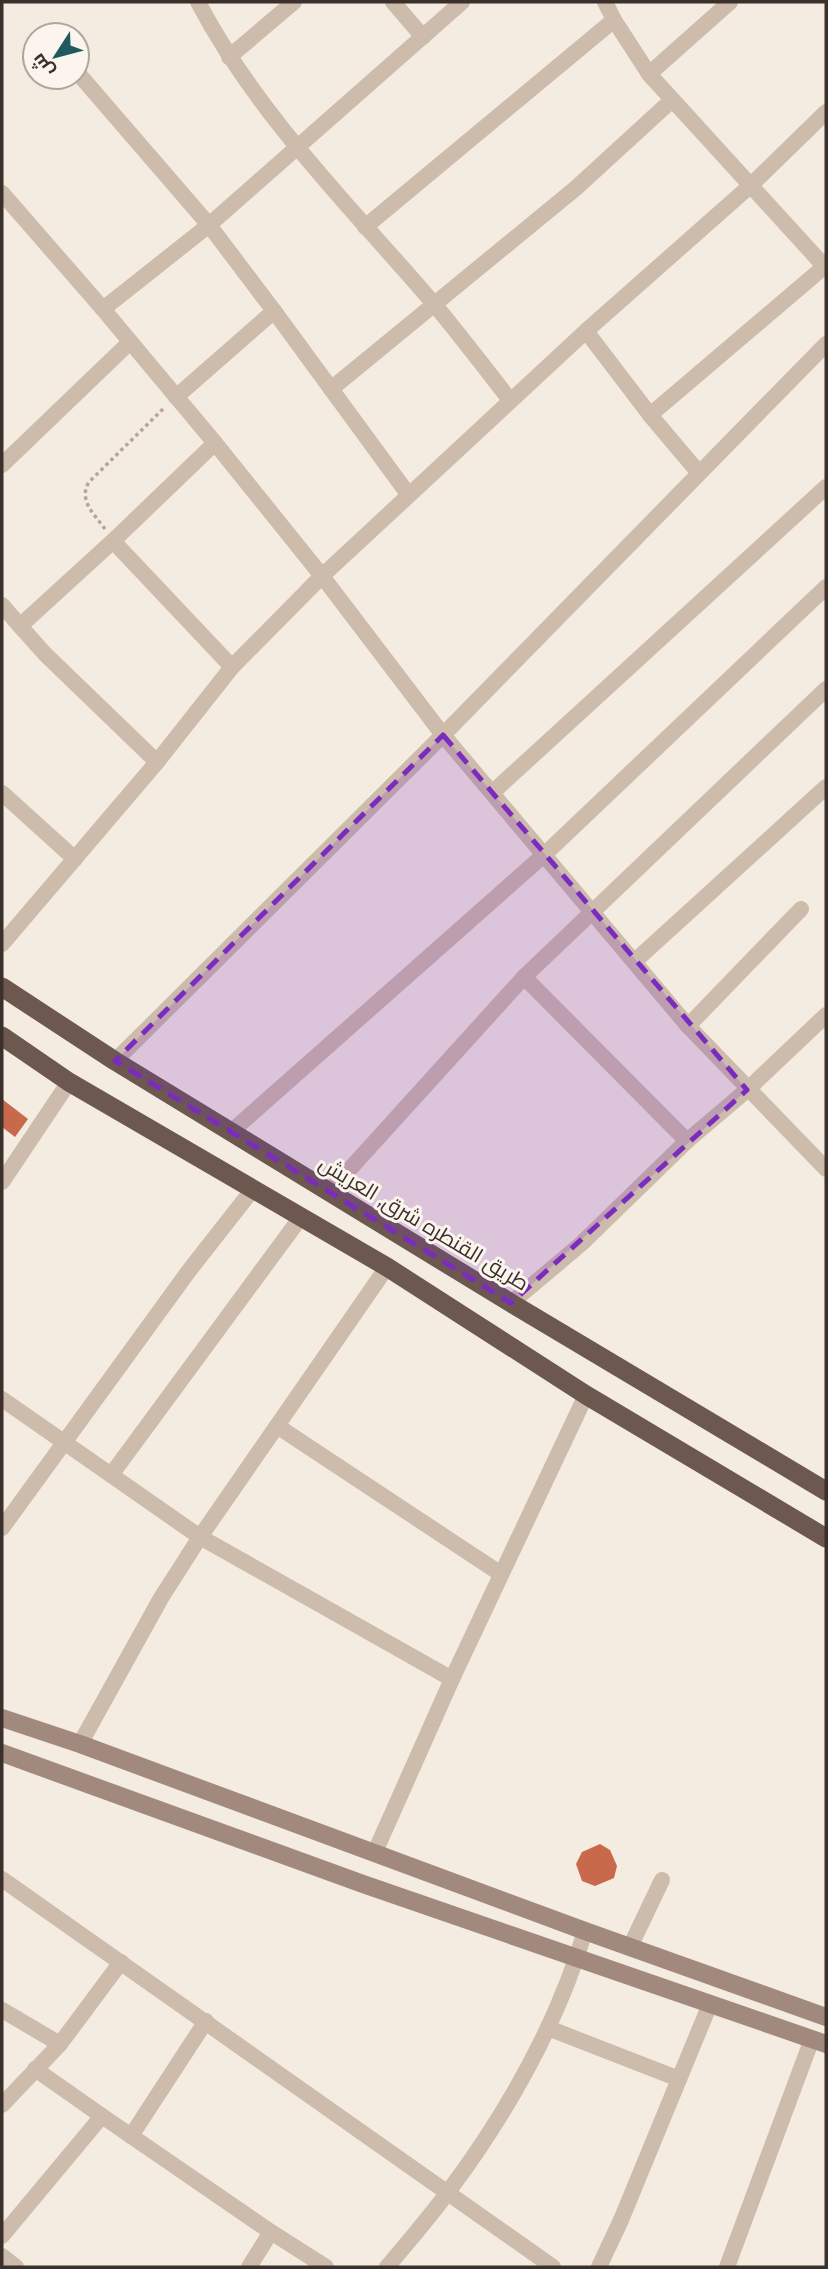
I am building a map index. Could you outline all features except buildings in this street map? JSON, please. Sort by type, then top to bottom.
[{"type":"highway","name":"طريق القنطره شرق, العريش","points":[[2,987],[115,1061],[329,1192],[826,1491]]},
{"type":"highway","points":[[2,1036],[69,1082],[387,1266],[586,1395],[826,1538]]},
{"type":"main road","points":[[2,1718],[80,1744],[826,2017]]},
{"type":"main road","points":[[2,1753],[363,1884],[819,2042]]},
{"type":"street","points":[[198,2],[229,57],[298,149],[435,305],[510,400]]},
{"type":"street","points":[[229,57],[294,2]]},
{"type":"street","points":[[393,2],[423,37]]},
{"type":"street","points":[[103,309],[209,225],[298,149],[462,2]]},
{"type":"street","points":[[605,2],[649,74],[825,267],[650,415]]},
{"type":"street","points":[[649,74],[730,2]]},
{"type":"street","points":[[365,227],[614,20]]},
{"type":"street","points":[[91,88],[209,225],[408,494]]},
{"type":"street","points":[[331,389],[576,188],[672,100]]},
{"type":"street","points":[[2,944],[157,762],[233,667],[322,576],[510,400],[750,186],[826,112]]},
{"type":"street","points":[[4,201],[103,309],[215,443],[322,576],[443,735],[688,1026],[826,1169]]},
{"type":"street","points":[[176,397],[274,311]]},
{"type":"street","points":[[586,331],[650,415],[699,473]]},
{"type":"street","points":[[2,465],[130,342]]},
{"type":"street","points":[[115,1061],[443,735],[826,344]]},
{"type":"street","points":[[20,626],[215,443]]},
{"type":"street","points":[[493,792],[826,486]]},
{"type":"street","points":[[113,541],[233,667]]},
{"type":"street","points":[[232,1131],[545,854],[826,587]]},
{"type":"street","points":[[2,606],[45,654],[157,762]]},
{"type":"street","points":[[329,1192],[524,977],[826,689]]},
{"type":"street","points":[[635,961],[826,787]]},
{"type":"street","points":[[2,793],[75,859]]},
{"type":"street","points":[[688,1026],[801,909]]},
{"type":"street","points":[[524,977],[687,1141]]},
{"type":"street","points":[[511,1303],[581,1244],[687,1141],[747,1090],[826,1015]]},
{"type":"street","points":[[2,1182],[69,1082]]},
{"type":"street","points":[[2,1528],[188,1272],[253,1189]]},
{"type":"street","points":[[111,1475],[301,1217]]},
{"type":"street","points":[[80,1744],[161,1598],[200,1537],[387,1266]]},
{"type":"street","points":[[375,1852],[452,1679],[586,1395]]},
{"type":"street","points":[[2,1399],[200,1537],[452,1679]]},
{"type":"street","points":[[277,1426],[502,1574]]},
{"type":"street","points":[[2,1879],[553,2267]]},
{"type":"street","points":[[630,1947],[662,1880]]},
{"type":"street","points":[[387,2267],[448,2193],[493,2126],[548,2028],[586,1931]]},
{"type":"street","points":[[2,2105],[60,2044],[121,1962]]},
{"type":"street","points":[[599,2267],[710,2004]]},
{"type":"street","points":[[2,2010],[60,2044]]},
{"type":"street","points":[[131,2136],[206,2021]]},
{"type":"street","points":[[548,2028],[679,2079]]},
{"type":"street","points":[[727,2267],[819,2042]]},
{"type":"street","points":[[36,2069],[271,2232],[326,2267]]},
{"type":"street","points":[[2,2236],[102,2116]]},
{"type":"street","points":[[248,2267],[271,2232]]},
{"type":"street","points":[[2,2256],[16,2267]]},
{"type":"path","points":[[113,541],[84,500],[84,490],[176,397]]},
{"type":"highlighted area","points":[[443,735],[747,1090],[511,1303],[115,1061]]}]
